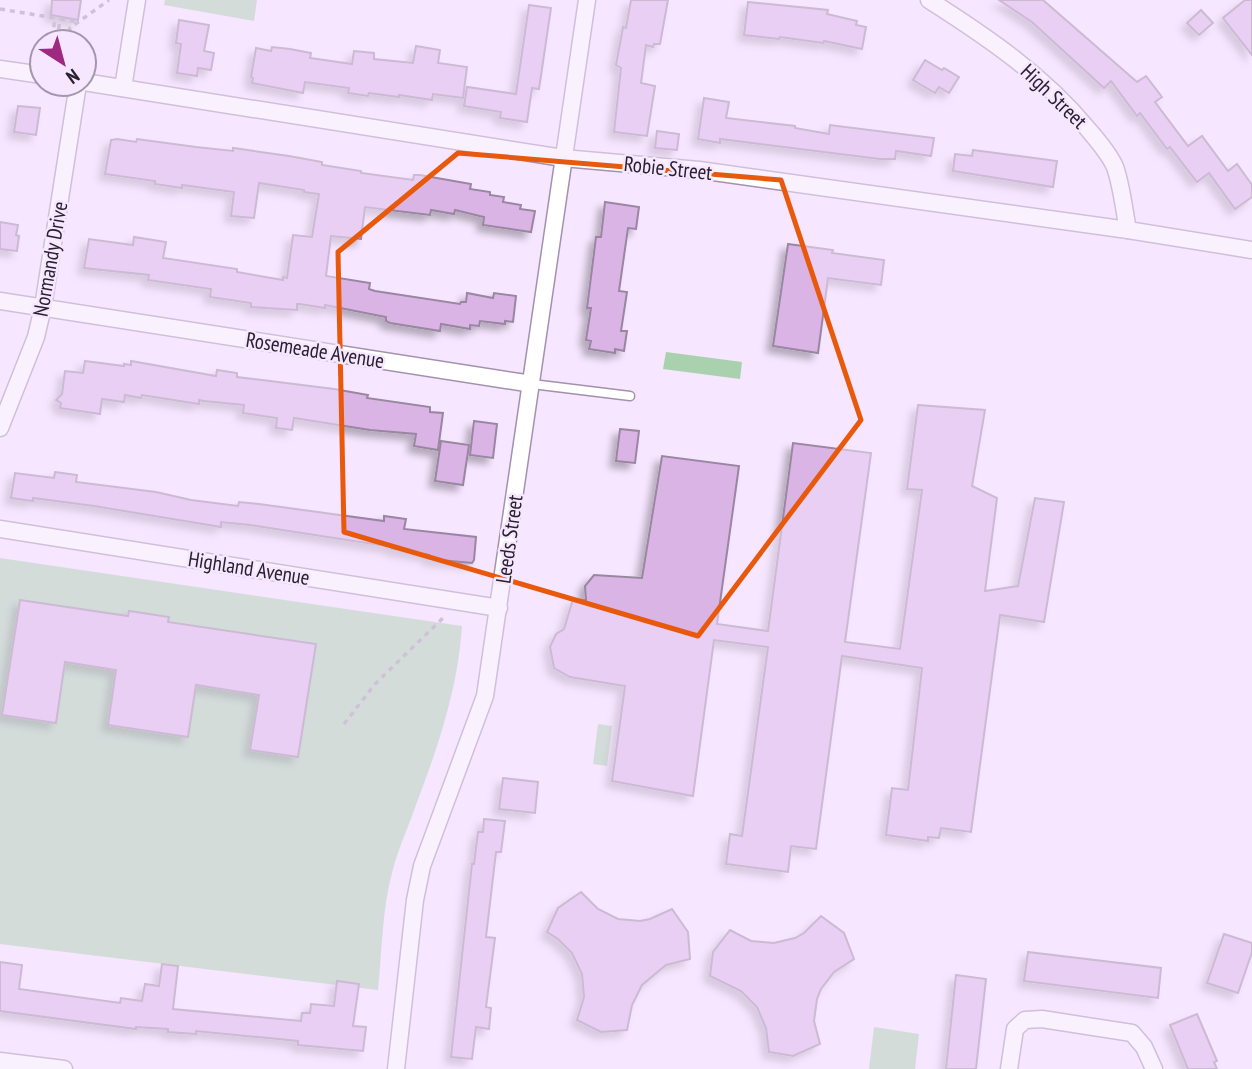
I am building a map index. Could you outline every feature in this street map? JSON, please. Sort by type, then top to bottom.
[{"type":"street","points":[[123,88],[137,0]]},
{"type":"street","name":"Leeds Street","points":[[396,1069],[415,900],[422,866],[485,696],[587,0]]},
{"type":"street","name":"High Street","points":[[929,0],[1028,68],[1068,105],[1101,144],[1114,165],[1128,230]]},
{"type":"street","points":[[0,69],[28,73]]},
{"type":"street","name":"Robie Street","points":[[98,84],[563,158],[699,170],[1252,250]]},
{"type":"street","name":"Normandy Drive","points":[[0,428],[36,337],[43,307],[76,98]]},
{"type":"street","name":"Rosemeade Avenue","points":[[0,301],[531,384]]},
{"type":"street","name":"Highland Avenue","points":[[0,529],[499,608]]},
{"type":"street","points":[[1009,1069],[1015,1029],[1026,1020],[1042,1019],[1132,1033],[1144,1047],[1154,1069]]},
{"type":"street","points":[[0,1061],[64,1069]]},
{"type":"lane","name":"Rosemeade Avenue","points":[[531,384],[630,396]]},
{"type":"path","points":[[70,28],[109,0]]},
{"type":"path","points":[[0,9],[55,18],[53,33],[58,33],[60,19],[78,22]]},
{"type":"path","points":[[344,724],[375,684],[460,602]]},
{"type":"highlighted area","points":[[458,153],[781,180],[861,420],[698,636],[344,532],[338,252]]},
{"type":"green space","points":[[165,0],[257,0],[254,21],[164,5]]},
{"type":"green space","points":[[666,352],[742,362],[740,379],[663,369]]},
{"type":"green space","points":[[0,558],[462,626],[446,716],[397,855],[389,887],[378,990],[0,944]]},
{"type":"green space","points":[[598,724],[612,726],[607,766],[593,764]]},
{"type":"green space","points":[[874,1027],[919,1034],[915,1069],[869,1069]]},
{"type":"building","points":[[52,0],[81,0],[78,20],[51,15]]},
{"type":"building","points":[[631,0],[668,0],[660,44],[654,44],[653,47],[646,45],[641,83],[655,86],[647,136],[614,132],[621,68],[616,65]]},
{"type":"building","points":[[999,0],[1043,0],[1137,82],[1146,76],[1162,97],[1155,102],[1188,146],[1202,136],[1228,171],[1237,164],[1252,185],[1252,197],[1235,209],[1209,173],[1197,182],[1170,147],[1167,149],[1140,113],[1137,116],[1111,81],[1104,88],[1032,22]]},
{"type":"building","points":[[1245,0],[1252,0],[1252,55],[1223,18]]},
{"type":"building","points":[[748,2],[828,10],[827,14],[857,21],[856,25],[866,27],[862,49],[824,41],[744,35]]},
{"type":"building","points":[[529,5],[551,8],[539,89],[532,88],[527,122],[500,118],[501,112],[464,106],[467,87],[516,94]]},
{"type":"building","points":[[1201,10],[1213,23],[1199,35],[1187,23]]},
{"type":"building","points":[[179,20],[209,25],[204,51],[214,53],[211,70],[198,68],[197,76],[177,73],[181,44],[176,43]]},
{"type":"building","points":[[416,46],[440,50],[438,63],[467,67],[463,98],[433,94],[432,100],[369,93],[368,96],[348,93],[349,88],[305,82],[303,93],[252,83],[256,48],[271,51],[272,47],[290,49],[311,53],[310,58],[352,64],[354,51],[374,53],[374,59],[413,63]]},
{"type":"building","points":[[925,60],[959,77],[949,93],[939,87],[935,93],[913,80]]},
{"type":"building","points":[[704,98],[729,102],[726,118],[795,126],[829,134],[830,125],[934,138],[931,156],[896,151],[895,159],[880,159],[720,139],[720,143],[698,139]]},
{"type":"building","points":[[18,106],[40,108],[36,135],[14,132]]},
{"type":"building","points":[[657,131],[679,134],[677,150],[655,148]]},
{"type":"building","points":[[111,140],[233,151],[233,148],[322,162],[322,165],[361,173],[413,180],[414,175],[420,175],[471,184],[470,189],[490,192],[490,195],[504,197],[503,202],[521,205],[520,209],[535,211],[531,232],[483,225],[484,217],[455,210],[454,214],[431,210],[430,215],[365,207],[361,239],[331,236],[326,276],[370,283],[369,289],[375,291],[460,304],[466,302],[467,293],[493,298],[494,293],[516,296],[513,322],[505,321],[505,324],[480,321],[479,326],[470,325],[470,329],[441,324],[440,331],[390,323],[386,321],[386,317],[325,305],[325,308],[297,304],[297,310],[251,307],[251,303],[210,297],[211,289],[148,280],[149,275],[84,268],[89,239],[133,245],[134,237],[166,242],[163,258],[237,269],[237,272],[283,280],[283,277],[287,278],[293,235],[312,237],[319,194],[259,183],[254,218],[231,216],[234,192],[182,185],[182,188],[105,174]]},
{"type":"building","points":[[973,150],[1057,161],[1053,187],[953,171],[955,154],[972,156]]},
{"type":"building","points":[[605,202],[639,207],[636,229],[628,228],[619,291],[627,292],[621,331],[627,331],[624,351],[615,349],[615,353],[589,349],[591,341],[586,340],[596,237],[601,237]]},
{"type":"building","points":[[0,222],[18,225],[17,251],[0,249]]},
{"type":"building","points":[[788,244],[884,260],[881,285],[828,278],[818,353],[773,346]]},
{"type":"building","points":[[85,361],[124,366],[131,365],[131,361],[216,376],[217,370],[237,373],[237,377],[334,389],[368,395],[367,398],[430,407],[430,412],[443,413],[438,450],[414,446],[416,434],[294,418],[292,430],[276,428],[277,418],[243,413],[244,405],[199,400],[199,404],[125,395],[124,402],[102,399],[100,414],[60,408],[61,403],[56,400],[62,394],[65,371],[83,373]]},
{"type":"building","points":[[918,405],[985,410],[972,486],[997,498],[985,591],[1018,586],[1035,498],[1064,502],[1044,622],[1000,615],[971,832],[941,828],[939,838],[928,837],[928,841],[886,835],[892,788],[908,790],[922,668],[842,656],[816,849],[791,846],[788,872],[726,864],[730,834],[742,836],[768,647],[714,640],[693,796],[612,781],[625,686],[570,677],[554,668],[550,647],[556,634],[564,629],[573,599],[586,600],[585,586],[594,575],[642,578],[662,456],[739,466],[717,624],[768,631],[793,443],[871,453],[845,642],[900,649],[922,490],[907,489]]},
{"type":"building","points":[[474,421],[497,424],[493,458],[470,455]]},
{"type":"building","points":[[620,429],[639,431],[635,463],[616,461]]},
{"type":"building","points":[[441,441],[469,445],[463,485],[435,481]]},
{"type":"building","points":[[55,472],[77,475],[76,482],[156,492],[191,500],[238,506],[239,502],[259,504],[384,521],[384,516],[406,519],[404,529],[476,537],[474,560],[472,563],[429,559],[429,555],[392,549],[393,547],[250,525],[221,522],[221,527],[94,506],[33,498],[33,501],[11,498],[15,473],[54,478]]},
{"type":"building","points":[[20,600],[128,616],[129,611],[169,617],[168,622],[316,644],[298,757],[250,750],[259,695],[196,685],[188,737],[108,725],[116,670],[65,662],[56,723],[2,715]]},
{"type":"building","points":[[503,778],[538,782],[535,813],[499,809]]},
{"type":"building","points":[[484,819],[505,821],[501,852],[496,852],[486,937],[495,938],[486,1007],[491,1008],[489,1029],[476,1027],[472,1059],[451,1057],[472,864],[478,832],[483,832]]},
{"type":"building","points":[[581,892],[598,909],[618,919],[640,921],[672,909],[688,932],[690,959],[666,965],[642,985],[632,1005],[627,1030],[601,1032],[577,1020],[584,997],[582,974],[572,953],[547,932],[558,908]]},
{"type":"building","points":[[821,916],[844,933],[854,959],[834,972],[817,999],[814,1021],[820,1044],[793,1056],[769,1052],[766,1028],[757,1007],[741,991],[710,976],[713,952],[730,930],[751,941],[774,943],[804,933]]},
{"type":"building","points":[[1224,934],[1252,943],[1252,952],[1238,993],[1207,983]]},
{"type":"building","points":[[1028,952],[1161,968],[1158,998],[1024,981]]},
{"type":"building","points":[[0,962],[22,965],[19,989],[120,1003],[121,998],[142,1001],[145,984],[159,986],[162,964],[178,966],[173,1009],[301,1021],[302,1013],[310,1013],[311,1004],[334,1006],[337,981],[359,984],[353,1026],[366,1027],[363,1051],[298,1045],[298,1041],[196,1031],[196,1034],[168,1032],[168,1029],[136,1029],[0,1011]]},
{"type":"building","points":[[956,975],[986,979],[976,1069],[946,1069]]},
{"type":"building","points":[[1197,1014],[1217,1061],[1214,1062],[1217,1069],[1188,1069],[1170,1025]]}]
